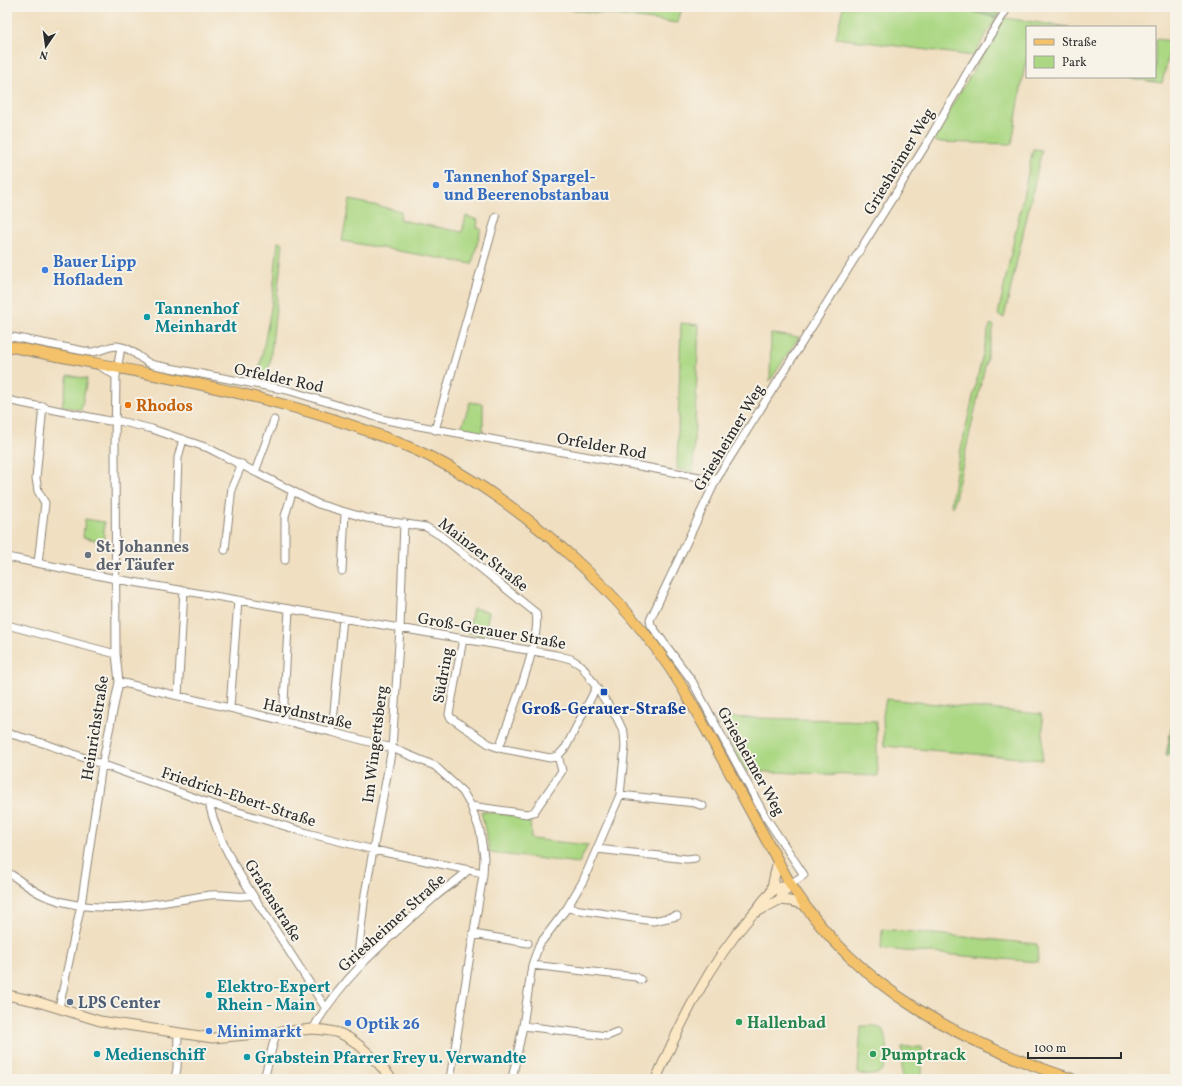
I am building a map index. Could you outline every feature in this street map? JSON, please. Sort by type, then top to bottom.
[{"type":"main road","points":[[7,346],[97,364],[117,372],[257,398],[349,424],[406,446],[431,458],[477,484],[528,520],[584,568],[629,616],[660,654],[692,704],[790,884],[805,905],[839,945],[859,965],[887,989],[923,1014],[954,1032],[994,1050],[1072,1079]]},
{"type":"street","name":"Griesheimer Weg","points":[[790,884],[804,875],[765,816],[692,681],[651,625],[650,620],[716,480],[926,143],[971,66],[1008,7]]},
{"type":"street","points":[[436,430],[496,217]]},
{"type":"street","points":[[7,336],[89,352],[96,352],[110,347],[121,347],[117,372]]},
{"type":"street","name":"Orfelder Rod","points":[[121,347],[133,351],[145,362],[154,365],[287,390],[386,420],[716,480]]},
{"type":"street","name":"Heinrichstraße","points":[[59,1008],[80,905],[102,765],[119,682],[116,654],[115,420],[117,372]]},
{"type":"street","name":"Mainzer Straße","points":[[7,400],[115,420],[183,439],[242,464],[292,493],[318,504],[345,513],[426,528],[441,536],[536,613],[538,620],[532,651],[499,748]]},
{"type":"street","points":[[38,563],[45,503],[38,491],[36,478],[43,406]]},
{"type":"street","points":[[255,472],[274,420]]},
{"type":"street","points":[[175,541],[178,458],[183,439]]},
{"type":"street","points":[[225,550],[232,487],[242,464]]},
{"type":"street","points":[[285,560],[285,516],[292,493]]},
{"type":"street","points":[[342,571],[345,513]]},
{"type":"street","name":"Im Wingertsberg","points":[[360,966],[358,955],[365,894],[392,748],[400,628],[404,523]]},
{"type":"street","name":"Groß-Gerauer Straße","points":[[7,557],[116,579],[532,651],[571,659],[582,666],[617,718],[624,733],[625,746],[620,795],[583,881],[567,908],[539,945],[532,964],[523,1026],[512,1079]]},
{"type":"street","points":[[178,696],[184,590]]},
{"type":"street","points":[[230,708],[238,600]]},
{"type":"street","points":[[283,721],[289,609]]},
{"type":"street","points":[[332,732],[343,618]]},
{"type":"street","points":[[7,625],[116,654]]},
{"type":"street","name":"Südring","points":[[463,639],[449,714],[451,718],[489,744],[499,748],[550,758],[558,756]]},
{"type":"street","name":"Haydnstraße","points":[[119,682],[332,732],[392,748],[435,766],[463,792],[471,806],[480,831],[484,856],[483,872],[450,1079]]},
{"type":"street","points":[[471,806],[527,814],[534,812],[562,771],[558,756],[566,747],[596,688]]},
{"type":"street","name":"Friedrich-Ebert-Straße","points":[[7,733],[46,744],[209,803],[311,834],[374,850],[468,870]]},
{"type":"street","points":[[620,795],[703,806]]},
{"type":"street","name":"Grafenstraße","points":[[209,803],[212,817],[221,840],[252,895],[325,1007]]},
{"type":"street","points":[[597,849],[687,860],[695,858]]},
{"type":"street","points":[[771,892],[778,860]]},
{"type":"street","name":"Griesheimer Straße","points":[[313,1029],[325,1007],[360,966],[436,896],[460,879],[468,870],[483,872]]},
{"type":"street","points":[[7,872],[45,896],[80,905],[108,908],[140,907],[210,895],[224,894],[244,897],[252,895]]},
{"type":"street","points":[[657,1078],[700,987],[723,950],[771,892],[778,887],[790,884]]},
{"type":"street","points":[[752,915],[779,900],[790,884]]},
{"type":"street","points":[[779,900],[805,905]]},
{"type":"street","points":[[567,908],[653,921],[677,916]]},
{"type":"street","points":[[473,934],[528,943]]},
{"type":"street","points":[[532,964],[636,977],[641,980]]},
{"type":"street","points":[[7,995],[21,997],[100,1021],[178,1034],[213,1038],[313,1029],[342,1034],[374,1058],[392,1079]]},
{"type":"street","points":[[523,1026],[607,1036],[617,1032]]},
{"type":"street","points":[[264,1079],[276,1033]]},
{"type":"street","points":[[175,1079],[177,1068],[178,1034]]},
{"type":"green space","points":[[548,7],[682,7],[678,23]]},
{"type":"green space","points":[[843,7],[959,7],[996,18],[973,56],[836,38]]},
{"type":"green space","points":[[959,7],[1003,7],[996,18]]},
{"type":"green space","points":[[1005,18],[1062,26],[1026,26],[1026,64],[1012,144],[936,142],[933,137]]},
{"type":"green space","points":[[1156,39],[1172,41],[1162,83],[1126,78],[1156,78]]},
{"type":"green space","points":[[1033,149],[1042,150],[1004,318],[998,315]]},
{"type":"green space","points":[[350,200],[401,211],[400,220],[462,232],[466,216],[478,220],[477,228],[481,229],[472,264],[342,241]]},
{"type":"green space","points":[[278,242],[283,243],[270,363],[265,382],[257,381],[272,303]]},
{"type":"green space","points":[[681,323],[699,325],[693,472],[677,469]]},
{"type":"green space","points":[[992,324],[994,326],[953,507],[951,504],[957,466],[988,332],[990,325]]},
{"type":"green space","points":[[771,334],[799,337],[770,381]]},
{"type":"green space","points":[[68,375],[87,379],[81,410],[62,406]]},
{"type":"green space","points":[[470,402],[483,404],[483,436],[460,432]]},
{"type":"green space","points":[[85,519],[104,522],[104,539],[99,541],[83,537]]},
{"type":"green space","points":[[473,608],[489,612],[484,637],[468,633]]},
{"type":"green space","points":[[886,699],[1041,714],[1043,727],[1042,760],[884,746],[883,715]]},
{"type":"green space","points":[[1175,710],[1175,756],[1166,755]]},
{"type":"green space","points":[[716,717],[876,721],[878,776],[746,771]]},
{"type":"green space","points":[[481,811],[530,818],[531,839],[588,845],[579,863],[490,853]]},
{"type":"green space","points":[[882,929],[1037,944],[1038,962],[881,949]]},
{"type":"green space","name":"Pumptrack","points":[[861,1026],[876,1026],[883,1030],[886,1043],[886,1058],[885,1065],[877,1074],[865,1075],[858,1072]]},
{"type":"green space","points":[[902,1047],[922,1047],[922,1078],[902,1078]]},
{"type":"place","name":"Tannenhof Spargel- und Beerenobstanbau","points":[[436,185]]},
{"type":"place","name":"Bauer Lipp Hofladen","points":[[45,270]]},
{"type":"place","name":"Tannenhof Meinhardt","points":[[147,317]]},
{"type":"place","name":"Rhodos","points":[[128,405]]},
{"type":"place","name":"St. Johannes der Täufer","points":[[88,555]]},
{"type":"place","name":"Groß-Gerauer-Straße","points":[[604,692]]},
{"type":"place","name":"Elektro-Expert Rhein - Main","points":[[209,995]]},
{"type":"place","name":"LPS Center","points":[[70,1002]]},
{"type":"place","name":"Hallenbad","points":[[739,1022]]},
{"type":"place","name":"Optik 26","points":[[348,1023]]},
{"type":"place","name":"Minimarkt","points":[[209,1031]]},
{"type":"place","name":"Medienschiff","points":[[97,1054]]},
{"type":"place","name":"Pumptrack","points":[[873,1054]]},
{"type":"place","name":"Grabstein Pfarrer Frey u. Verwandte","points":[[247,1057]]}]
